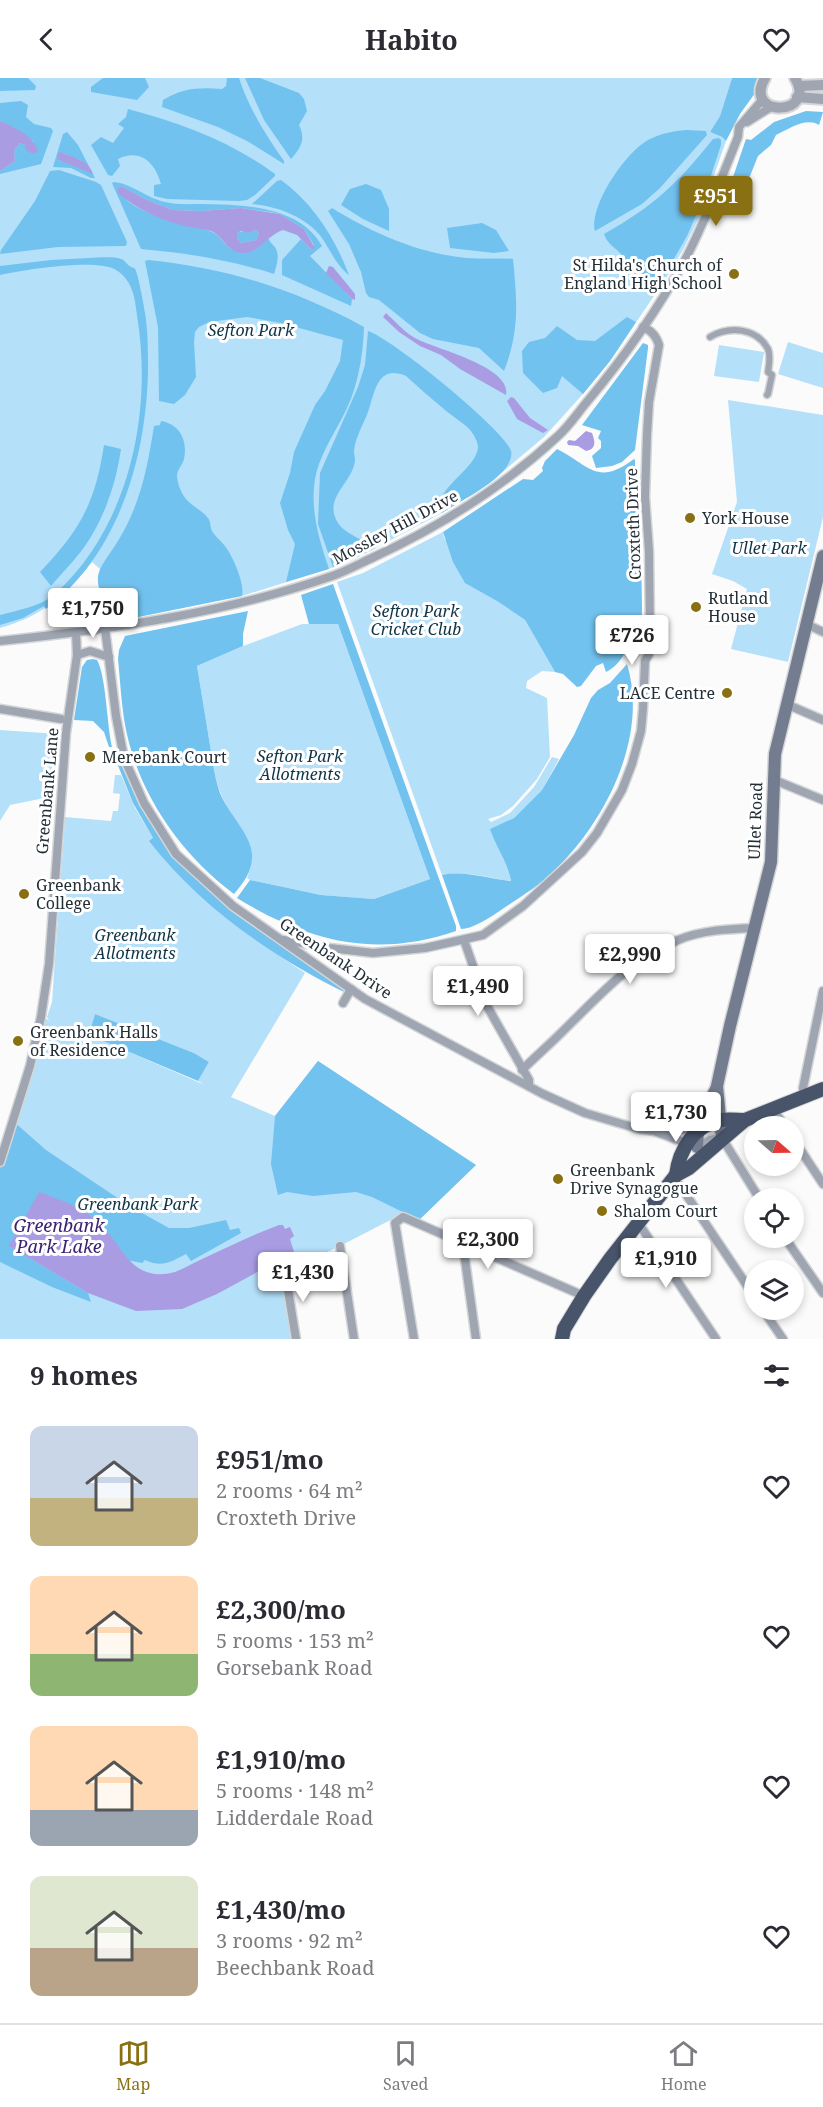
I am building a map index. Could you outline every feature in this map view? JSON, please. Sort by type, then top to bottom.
[{"type":"highway","points":[[756,1116],[823,1089]]},
{"type":"highway","points":[[675,1177],[677,1162],[692,1145],[697,1129],[720,1120],[744,1120]]},
{"type":"highway","points":[[553,1339],[563,1334],[584,1296],[610,1259],[675,1177],[689,1168],[744,1121]]},
{"type":"main road","name":"Ullet Road","points":[[697,1129],[717,1086],[771,862],[774,827],[772,779],[775,754],[823,556]]},
{"type":"main road","name":"Ullet Road","points":[[717,1086],[722,1138]]},
{"type":"street","points":[[765,78],[761,89],[767,103],[777,109],[789,107],[798,98],[823,99]]},
{"type":"street","points":[[798,98],[797,82],[823,85]]},
{"type":"street","name":"Mossley Hill Drive","points":[[0,641],[76,633],[253,601],[337,574],[441,523],[485,495],[527,464],[559,435],[613,371],[654,312],[684,261],[709,211],[738,137],[739,127],[767,103]]},
{"type":"street","name":"Croxteth Drive","points":[[280,939],[373,953],[425,948],[483,934],[523,906],[582,852],[608,814],[622,790],[632,764],[644,709],[645,661],[649,654],[645,477],[650,402],[659,345],[650,330],[643,327]]},
{"type":"street","points":[[710,337],[718,332],[734,329],[749,332],[758,338],[768,349],[768,372],[772,375],[766,395]]},
{"type":"street","points":[[806,624],[823,632]]},
{"type":"street","name":"Greenbank Drive","points":[[105,628],[116,716],[124,758],[144,803],[176,854],[233,906],[351,989],[444,1043],[585,1113],[639,1129],[654,1131],[692,1145]]},
{"type":"street","name":"Greenbank Lane","points":[[0,1161],[30,1066],[41,1017],[49,964],[66,733],[77,655],[76,633]]},
{"type":"street","points":[[77,655],[90,651],[109,657]]},
{"type":"street","points":[[786,704],[823,720]]},
{"type":"street","points":[[0,709],[61,719]]},
{"type":"street","points":[[772,779],[823,800]]},
{"type":"street","points":[[522,1070],[615,979],[650,955],[679,939],[722,930],[755,928]]},
{"type":"street","points":[[464,940],[487,1006],[529,1080],[529,1086]]},
{"type":"street","points":[[343,1003],[351,989]]},
{"type":"street","points":[[804,1096],[807,1064],[823,991]]},
{"type":"street","points":[[773,1110],[778,1116]]},
{"type":"street","points":[[654,1131],[697,1129]]},
{"type":"street","points":[[692,1145],[722,1138],[753,1188]]},
{"type":"street","points":[[804,1155],[823,1184]]},
{"type":"street","points":[[675,1177],[744,1281]]},
{"type":"street","points":[[414,1339],[395,1223],[403,1218],[584,1296]]},
{"type":"street","points":[[639,1224],[716,1339]]},
{"type":"street","points":[[463,1245],[476,1339]]},
{"type":"street","points":[[340,1246],[354,1339]]},
{"type":"street","points":[[792,1248],[823,1293]]},
{"type":"street","points":[[285,1272],[296,1339]]},
{"type":"street","points":[[770,1320],[783,1339]]},
{"type":"green space","name":"Sefton Park","points":[[0,78],[732,78],[720,116],[710,132],[726,141],[700,215],[668,275],[610,361],[583,394],[544,437],[488,484],[442,513],[347,563],[242,596],[133,618],[124,616],[105,601],[99,586],[100,569],[92,562],[62,595],[41,611],[0,628]]},
{"type":"green space","points":[[788,342],[823,353],[823,388],[778,374]]},
{"type":"green space","points":[[719,345],[764,352],[759,382],[714,376]]},
{"type":"green space","name":"Ullet Park","points":[[728,400],[823,415],[823,517],[788,662],[731,649],[747,589],[733,581],[712,574],[737,502]]},
{"type":"green space","name":"Sefton Park Cricket Club","points":[[443,532],[444,538],[497,601],[525,620],[555,672],[542,671],[527,681],[526,688],[547,698],[550,757],[537,779],[513,806],[501,815],[488,819],[491,822],[510,813],[534,787],[552,757],[559,759],[542,790],[514,818],[491,829],[511,881],[468,874],[442,875],[337,582],[363,573]]},
{"type":"green space","name":"Sefton Park Allotments","points":[[302,624],[338,624],[430,879],[374,899],[321,895],[247,878],[251,866],[249,844],[226,805],[217,781],[197,666]]},
{"type":"green space","points":[[0,730],[58,734],[54,796],[10,805],[0,821]]},
{"type":"green space","name":"Greenbank Park","points":[[115,775],[121,775],[135,808],[153,838],[150,841],[166,861],[202,897],[262,944],[305,973],[231,1097],[275,1116],[318,1061],[476,1165],[419,1220],[404,1213],[285,1272],[295,1339],[0,1339],[0,1162],[41,1017],[49,1020],[47,1017],[52,1002],[65,817],[111,821],[113,811],[118,811],[120,794],[113,793]],"holes":[[[95,1014],[194,1053],[209,1062],[198,1081],[205,1085],[90,1035]]]},
{"type":"shaded area","points":[[0,78],[28,78],[36,86],[35,90],[0,91]]},
{"type":"shaded area","points":[[103,78],[145,78],[149,87],[137,100],[91,92],[91,87]]},
{"type":"shaded area","points":[[227,78],[239,78],[253,111],[284,164],[247,141],[218,127],[162,107],[163,100],[184,91],[199,88],[222,89],[226,86]]},
{"type":"shaded area","points":[[245,78],[260,78],[299,93],[304,99],[307,111],[299,125],[302,135],[301,143],[291,159],[264,120]]},
{"type":"shaded area","points":[[732,78],[766,78],[740,114],[726,141],[710,132],[720,116]]},
{"type":"shaded area","points":[[21,101],[28,105],[26,117],[34,124],[51,128],[53,131],[41,164],[0,174],[0,171],[15,161],[14,151],[20,143],[25,145],[34,142],[15,128],[0,121],[0,103]]},
{"type":"shaded area","points":[[128,109],[204,134],[258,162],[275,176],[247,200],[167,199],[154,196],[154,185],[161,184],[155,169],[145,159],[133,155],[118,159],[120,166],[112,176],[108,175],[91,145],[101,137],[113,143],[124,128],[118,124],[126,117]]},
{"type":"shaded area","points":[[806,111],[823,112],[819,125],[803,123],[776,135],[771,145],[758,156],[746,186],[732,180],[746,139],[751,140],[774,122]]},
{"type":"shaded area","points":[[686,130],[706,131],[707,135],[660,188],[642,204],[595,231],[598,207],[604,193],[631,154],[654,137]]},
{"type":"shaded area","points":[[67,132],[78,145],[95,178],[71,168],[53,167],[63,134]],"holes":[[[63,153],[82,161],[79,167],[59,160]]]},
{"type":"shaded area","points":[[719,138],[721,145],[704,197],[687,236],[663,278],[633,273],[604,234],[651,203],[676,181],[713,139]]},
{"type":"shaded area","points":[[59,170],[101,185],[127,242],[126,246],[58,247],[0,254],[35,201],[50,171]]},
{"type":"shaded area","points":[[281,180],[303,199],[322,222],[349,275],[337,263],[322,238],[308,224],[281,210],[252,204]]},
{"type":"shaded area","points":[[112,183],[127,185],[169,203],[252,207],[285,215],[299,222],[312,232],[322,246],[310,256],[352,299],[351,306],[282,275],[282,260],[301,239],[312,250],[314,245],[304,229],[280,214],[241,208],[201,211],[173,210],[147,200],[121,186],[118,188],[135,206],[160,217],[212,232],[228,247],[236,251],[253,250],[268,238],[277,250],[278,260],[274,274],[208,258],[141,249]]},
{"type":"shaded area","points":[[366,184],[381,190],[389,209],[389,231],[363,219],[341,205],[350,189]]},
{"type":"shaded area","points":[[332,208],[363,226],[430,252],[466,258],[513,259],[516,288],[515,329],[504,371],[479,348],[433,339],[420,333],[379,300],[369,297],[349,244],[328,211]]},
{"type":"shaded area","points":[[482,223],[496,230],[509,251],[494,253],[450,248],[447,228]]},
{"type":"shaded area","points":[[256,230],[259,233],[256,240],[241,243],[237,238],[237,233]]},
{"type":"shaded area","points":[[109,257],[122,259],[135,269],[147,327],[146,401],[135,468],[110,532],[93,561],[46,609],[44,606],[23,618],[0,625],[0,615],[29,608],[55,594],[80,567],[101,537],[117,504],[129,469],[137,432],[141,395],[141,358],[135,300],[131,286],[116,270],[93,265],[77,265],[0,275],[0,266]]},
{"type":"shaded area","points":[[145,261],[205,268],[259,282],[312,302],[364,327],[361,363],[355,387],[347,409],[322,456],[315,479],[315,514],[329,569],[286,582],[295,544],[280,503],[294,452],[315,405],[340,361],[343,340],[281,323],[247,317],[209,322],[195,332],[196,377],[185,395],[174,404],[159,401],[158,327]]},
{"type":"shaded area","points":[[627,317],[636,322],[610,361],[583,394],[562,376],[557,388],[543,393],[523,373],[522,351],[529,342],[545,338],[557,326],[577,340],[595,341]]},
{"type":"shaded area","points":[[368,331],[381,337],[422,367],[469,406],[504,440],[511,451],[511,456],[506,468],[491,482],[442,513],[440,505],[442,497],[476,456],[477,441],[468,428],[406,376],[396,373],[383,377],[375,389],[356,441],[353,468],[334,506],[334,514],[341,527],[376,548],[333,567],[318,524],[320,473],[358,387],[365,365]]},
{"type":"shaded area","points":[[643,343],[648,345],[648,348],[635,450],[622,462],[596,468],[592,456],[601,448],[601,441],[598,438],[601,431],[582,425]]},
{"type":"shaded area","points":[[161,421],[178,430],[185,446],[183,461],[177,474],[182,493],[187,501],[208,518],[215,536],[230,553],[243,591],[242,596],[133,618],[113,609],[103,598],[98,576],[136,505],[154,426],[160,425]]},
{"type":"shaded area","points":[[104,445],[121,449],[109,499],[85,546],[51,586],[40,572],[66,543],[84,515],[96,484]]},
{"type":"shaded area","points":[[557,449],[586,467],[602,472],[611,472],[635,460],[642,593],[641,638],[635,639],[611,669],[606,672],[603,663],[596,666],[581,686],[577,687],[563,674],[555,672],[525,620],[465,583],[453,562],[443,532],[523,479],[533,480],[543,471],[545,461]]},
{"type":"shaded area","points":[[333,584],[456,931],[397,944],[342,941],[289,925],[237,898],[250,880],[321,895],[374,899],[430,879],[338,624],[309,624],[301,595]]},
{"type":"shaded area","points":[[83,607],[91,612],[92,616],[87,624],[83,625],[75,620],[74,616],[79,608]]},
{"type":"shaded area","points":[[248,611],[243,646],[197,666],[218,787],[251,847],[252,860],[249,871],[234,894],[195,859],[177,839],[149,794],[130,745],[123,712],[118,659],[125,636]]},
{"type":"shaded area","points":[[87,660],[97,660],[100,667],[112,747],[109,747],[104,732],[93,721],[74,720],[82,667]]},
{"type":"shaded area","points":[[627,664],[632,692],[632,720],[627,748],[606,803],[573,851],[538,885],[486,920],[461,929],[442,875],[468,874],[511,881],[490,829],[514,818],[542,790],[574,735],[591,698],[598,690],[610,683]]},
{"type":"shaded area","points":[[124,758],[144,803],[176,854],[212,886],[351,989],[348,994],[293,964],[240,929],[191,888],[169,865],[149,841],[153,838],[133,803],[117,763]]},
{"type":"shaded area","points":[[95,1014],[194,1053],[209,1062],[198,1081],[89,1035]]},
{"type":"shaded area","points":[[318,1061],[476,1165],[419,1220],[372,1197],[356,1192],[313,1196],[287,1192],[278,1195],[271,1164],[275,1116]]},
{"type":"shaded area","points":[[13,1121],[46,1150],[131,1207],[169,1228],[189,1228],[226,1220],[230,1230],[239,1228],[241,1233],[191,1261],[186,1254],[162,1264],[145,1260],[142,1263],[127,1260],[103,1226],[11,1247],[88,1293],[91,1302],[52,1287],[0,1262],[0,1162]]},
{"type":"water","points":[[0,121],[27,136],[38,150],[33,154],[20,143],[14,151],[15,161],[0,171]]},
{"type":"water","points":[[60,152],[84,162],[93,174],[59,160],[57,155]]},
{"type":"water","points":[[121,186],[147,200],[173,210],[201,211],[241,208],[280,214],[304,229],[315,248],[312,250],[297,235],[283,230],[255,250],[238,253],[211,231],[175,224],[141,209],[118,193],[118,188]],"holes":[[[256,230],[259,233],[256,240],[241,243],[237,238],[237,233],[241,231],[248,233]]]},
{"type":"water","points":[[329,266],[333,267],[355,294],[355,300],[326,273]]},
{"type":"water","points":[[386,313],[415,338],[470,360],[497,375],[505,385],[506,395],[399,332],[383,317]]},
{"type":"water","points":[[511,397],[530,418],[548,430],[543,433],[517,419],[507,401]]},
{"type":"water","points":[[586,431],[592,433],[594,444],[592,448],[586,451],[578,446],[568,445],[569,440],[575,441]]},
{"type":"water","name":"Greenbank Park Lake","points":[[39,1192],[89,1215],[103,1227],[132,1262],[149,1273],[175,1272],[279,1225],[283,1225],[285,1229],[290,1227],[294,1236],[290,1239],[294,1252],[217,1294],[182,1309],[136,1311],[88,1293],[9,1246]]},
{"type":"place","name":"St Hilda's Church of England High School","points":[[734,274]]},
{"type":"place","name":"York House","points":[[690,518]]},
{"type":"place","name":"Rutland House","points":[[696,607]]},
{"type":"place","name":"LACE Centre","points":[[727,693]]},
{"type":"place","name":"Merebank Court","points":[[90,757]]},
{"type":"place","name":"Greenbank College","points":[[24,894]]},
{"type":"place","name":"Greenbank Halls of Residence","points":[[18,1041]]},
{"type":"place","name":"Greenbank Drive Synagogue","points":[[558,1179]]},
{"type":"place","name":"Shalom Court","points":[[602,1211]]},
{"type":"park label","name":"Greenbank Allotments","points":[[135,944]]}]
